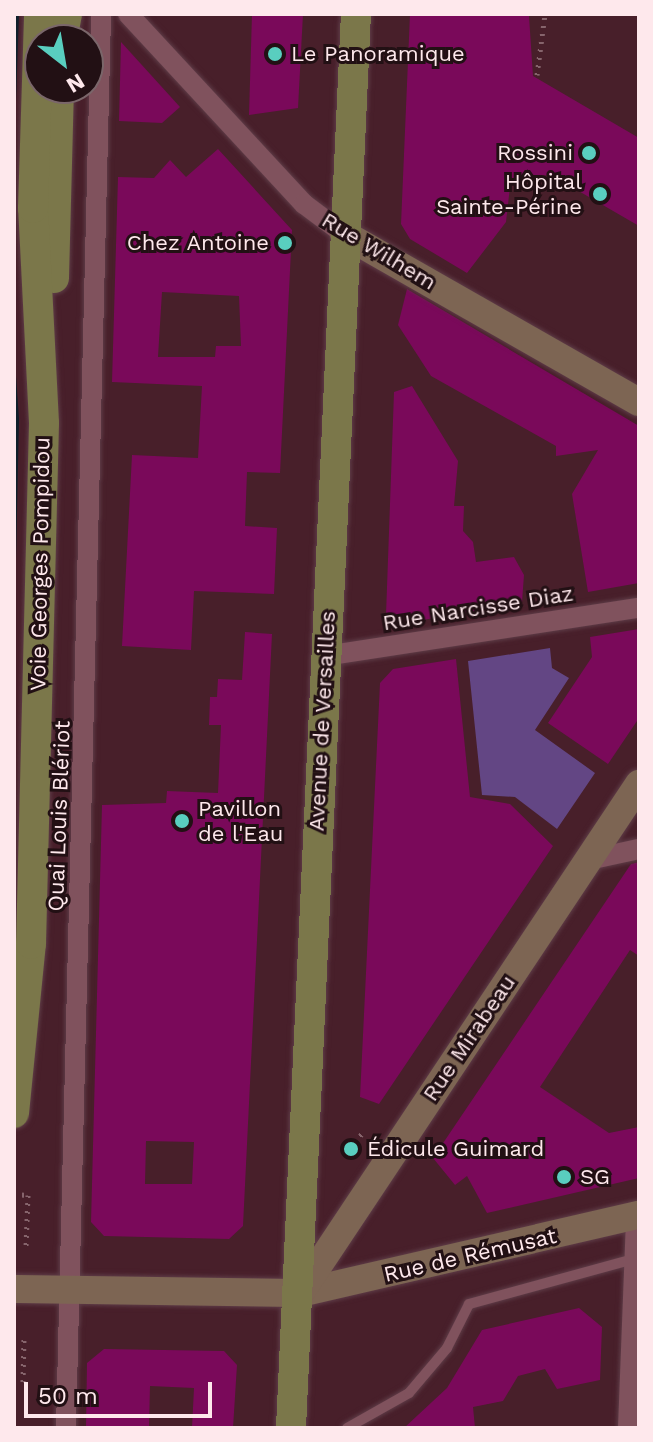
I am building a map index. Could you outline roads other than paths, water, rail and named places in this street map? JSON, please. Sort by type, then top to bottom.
[{"type":"main road","name":"Voie Georges Pompidou","points":[[14,1113],[31,944],[40,359],[33,208],[39,14]]},
{"type":"main road","name":"Avenue de Versailles","points":[[291,1428],[300,1293],[324,656],[356,14]]},
{"type":"main road","points":[[40,359],[54,279],[59,104]]},
{"type":"street","name":"Quai Louis Blériot","points":[[66,1428],[101,14]]},
{"type":"street","name":"Rue Wilhem","points":[[128,14],[304,204],[344,234],[639,402]]},
{"type":"street","name":"Rue Narcisse Diaz","points":[[324,656],[639,608]]},
{"type":"street","name":"Rue Mirabeau","points":[[300,1293],[639,784]]},
{"type":"street","points":[[588,860],[639,849]]},
{"type":"street","name":"Rue de Rémusat","points":[[18,1289],[300,1293],[638,1215]]},
{"type":"street","points":[[628,1428],[638,1215]]},
{"type":"lane","points":[[347,1428],[409,1393],[447,1348],[469,1304],[637,1259]]},
{"type":"water","points":[[14,14],[19,14],[14,159]]},
{"type":"water","points":[[14,347],[19,419],[14,653]]},
{"type":"place","name":"Le Panoramique","points":[[275,54]]},
{"type":"place","name":"Rossini","points":[[589,153]]},
{"type":"place","name":"Hôpital Sainte-Périne","points":[[600,194]]},
{"type":"place","name":"Chez Antoine","points":[[285,243]]},
{"type":"place","name":"Pavillon de l'Eau","points":[[182,821]]},
{"type":"place","name":"Édicule Guimard","points":[[351,1149]]},
{"type":"place","name":"SG","points":[[564,1177]]}]
